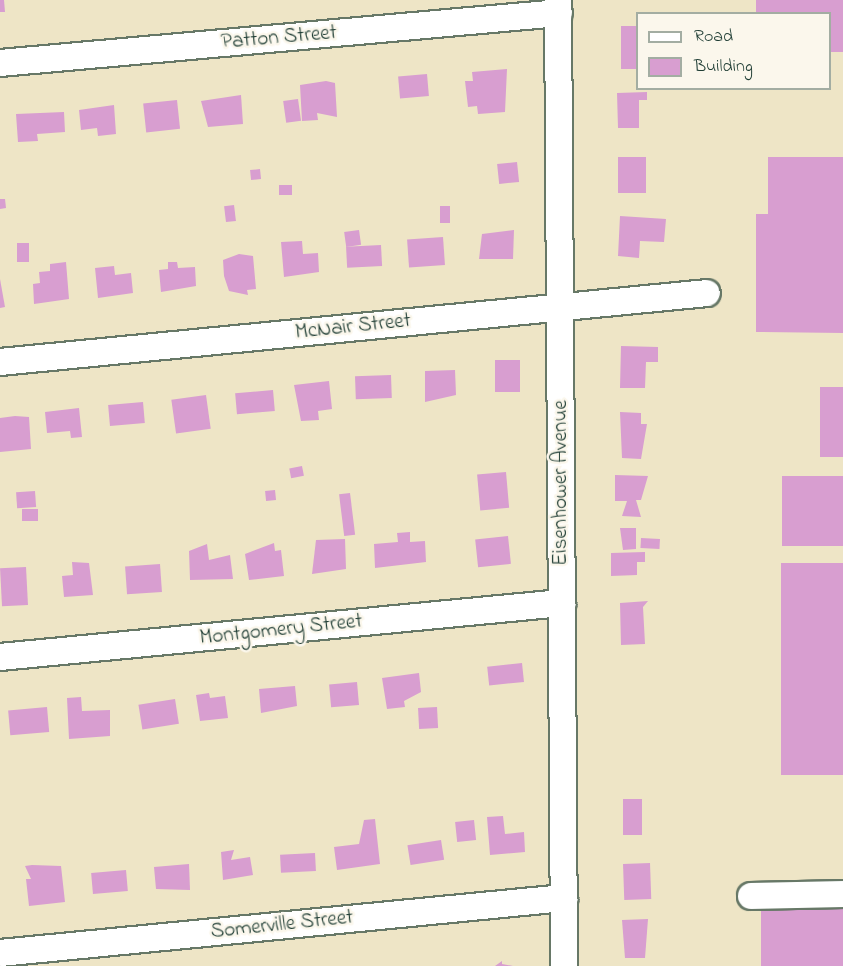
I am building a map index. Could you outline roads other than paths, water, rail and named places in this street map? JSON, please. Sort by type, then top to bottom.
[{"type":"street","name":"Patton Street","points":[[0,63],[559,7]]},
{"type":"street","name":"Eisenhower Avenue","points":[[559,7],[564,966]]},
{"type":"street","name":"McNair Street","points":[[0,362],[707,293]]},
{"type":"street","name":"Montgomery Street","points":[[0,657],[562,603]]},
{"type":"street","points":[[751,897],[843,894]]},
{"type":"street","name":"Somerville Street","points":[[0,953],[564,898]]}]
